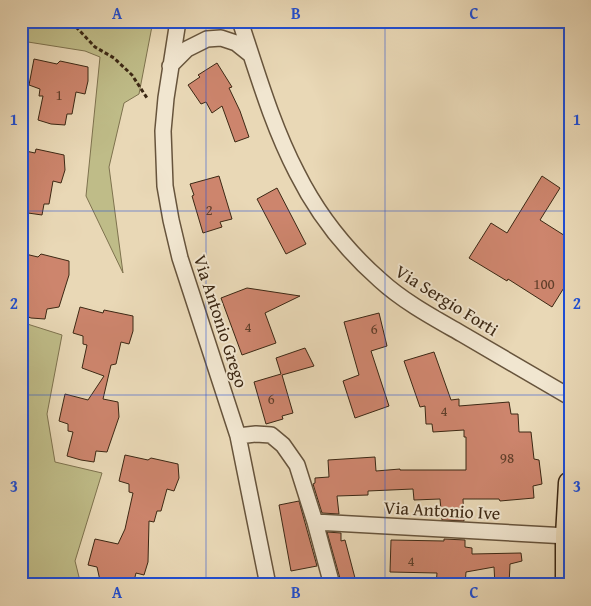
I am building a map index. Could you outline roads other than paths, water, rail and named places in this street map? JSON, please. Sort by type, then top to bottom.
[{"type":"main road","points":[[567,585],[570,483]]},
{"type":"street","name":"Via Antonio Grego","points":[[178,21],[166,98],[163,140],[165,186],[180,258],[238,436],[268,585]]},
{"type":"street","name":"Via Antonio Grego","points":[[170,66],[189,21]]},
{"type":"street","name":"Via Sergio Forti","points":[[240,21],[274,123],[298,174],[322,213],[351,253],[381,281],[414,307],[570,397]]},
{"type":"street","points":[[170,66],[187,49],[207,39],[221,38],[236,43],[251,56]]},
{"type":"street","points":[[238,436],[271,435],[282,445],[297,465],[332,585]]},
{"type":"street","name":"Via Antonio Ive","points":[[315,522],[567,536]]}]
